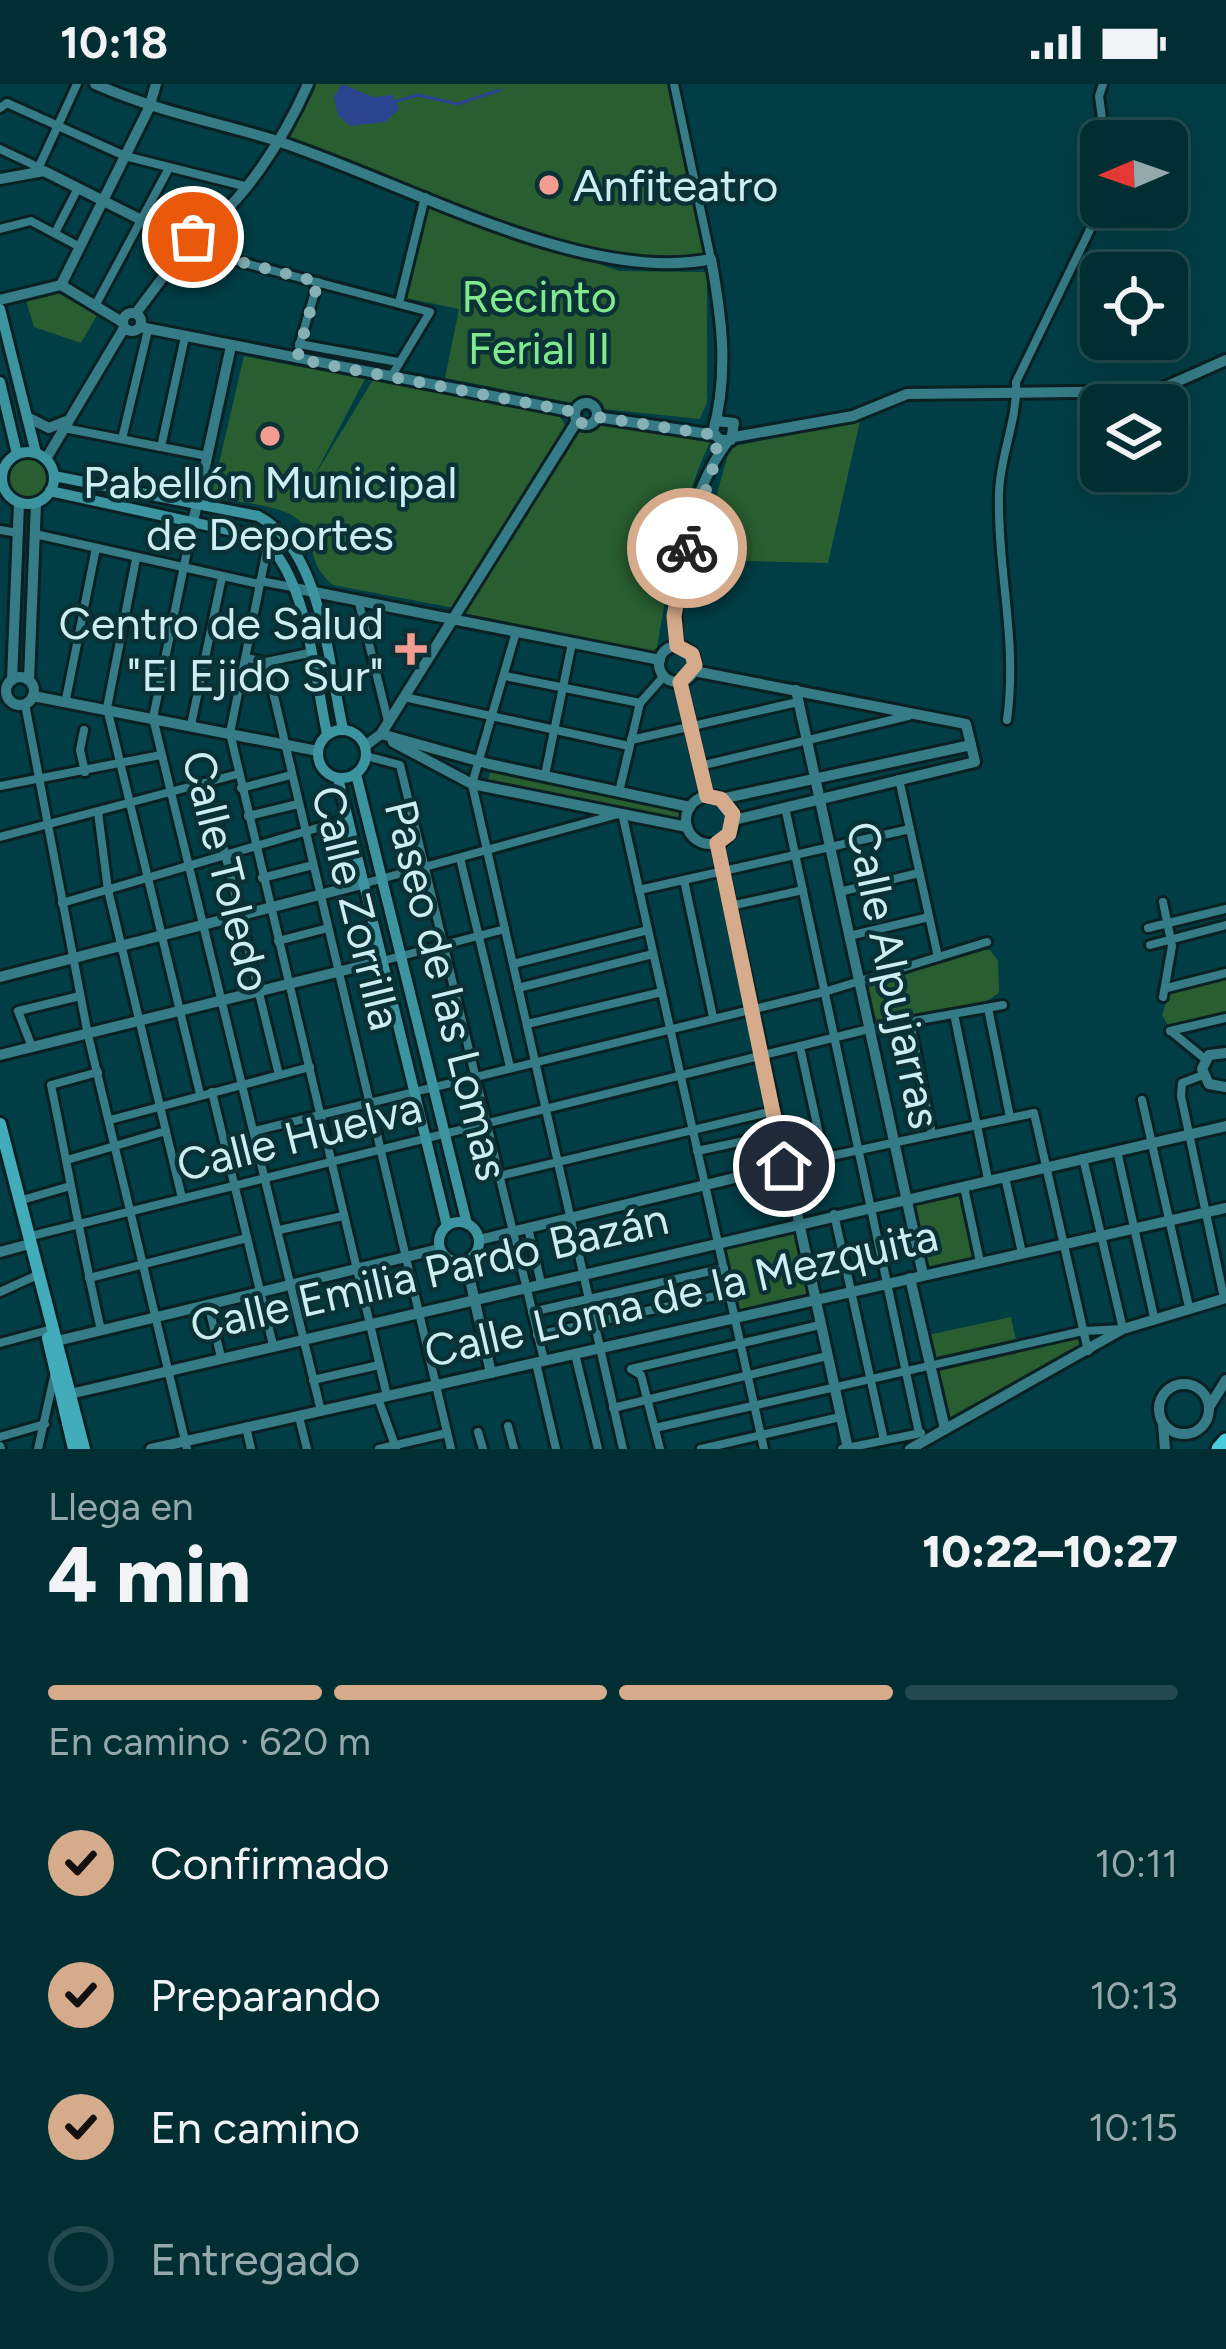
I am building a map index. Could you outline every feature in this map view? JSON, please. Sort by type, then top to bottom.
[{"type":"highway","points":[[1219,1449],[1226,1441]]},
{"type":"main road","points":[[0,305],[27,417],[54,476],[197,503],[274,524],[293,540],[312,592],[343,729],[366,751],[356,774],[338,778],[320,765],[318,751],[327,734],[294,588],[282,555],[268,542],[50,491]]},
{"type":"main road","points":[[1,387],[17,454],[1,480],[19,503],[36,503],[50,491],[54,476]]},
{"type":"main road","points":[[17,454],[41,456]]},
{"type":"main road","points":[[327,734],[343,729]]},
{"type":"main road","name":"Paseo de las Lomas","points":[[356,774],[467,1223]]},
{"type":"main road","name":"Paseo de las Lomas","points":[[338,778],[447,1226]]},
{"type":"main road","points":[[0,1124],[24,1207],[33,1277],[84,1449]]},
{"type":"main road","points":[[9,1162],[6,1181],[29,1241],[74,1449]]},
{"type":"main road","points":[[467,1223],[479,1240],[476,1253],[466,1262],[453,1262],[439,1249],[447,1226],[467,1223]]},
{"type":"street","points":[[37,169],[76,84]]},
{"type":"street","points":[[95,84],[149,108],[277,141],[619,263],[657,266],[712,259]]},
{"type":"street","points":[[0,305],[62,285],[149,108],[156,84]]},
{"type":"street","points":[[122,439],[141,323],[190,248],[277,141],[308,84]]},
{"type":"street","points":[[660,660],[677,646],[678,579],[717,456],[724,401],[723,322],[674,84]]},
{"type":"street","points":[[1102,120],[1099,96],[1103,84]]},
{"type":"street","points":[[3,105],[125,156],[244,186]]},
{"type":"street","points":[[0,149],[141,217],[190,248],[430,312],[391,376]]},
{"type":"street","points":[[95,307],[169,168]]},
{"type":"street","points":[[0,179],[37,169]]},
{"type":"street","points":[[56,233],[78,188]]},
{"type":"street","points":[[399,303],[425,197]]},
{"type":"street","points":[[0,229],[31,221],[80,247]]},
{"type":"street","points":[[1007,720],[1013,628],[999,496],[1016,382],[1091,228]]},
{"type":"street","points":[[297,359],[318,282]]},
{"type":"street","points":[[62,285],[123,325]]},
{"type":"street","points":[[41,456],[66,423],[127,314],[185,337],[576,417]]},
{"type":"street","points":[[161,447],[185,337]]},
{"type":"street","points":[[299,344],[399,363]]},
{"type":"street","name":"Calle Toledo","points":[[231,346],[153,718],[320,1412]]},
{"type":"street","points":[[556,1449],[538,1335],[400,765],[366,751],[386,731],[576,417],[589,404],[597,417],[721,433],[853,416],[907,394],[1156,392],[1226,360]]},
{"type":"street","points":[[724,401],[733,421],[754,430]]},
{"type":"street","points":[[27,417],[49,428],[66,423],[207,456]]},
{"type":"street","points":[[721,433],[733,421]]},
{"type":"street","points":[[19,503],[6,688],[13,703],[66,699],[318,751]]},
{"type":"street","points":[[36,503],[28,680],[39,782],[88,1035],[186,1445]]},
{"type":"street","points":[[274,524],[230,733],[396,1447]]},
{"type":"street","points":[[0,530],[18,533]]},
{"type":"street","points":[[35,534],[222,577],[660,660]]},
{"type":"street","points":[[66,699],[96,548]]},
{"type":"street","points":[[136,559],[107,708],[200,1094]]},
{"type":"street","points":[[191,725],[222,577]]},
{"type":"street","points":[[0,578],[16,585]]},
{"type":"street","points":[[359,603],[386,731],[472,784],[687,826],[698,841],[717,843],[729,834],[734,820]]},
{"type":"street","points":[[0,608],[14,614]]},
{"type":"street","points":[[516,632],[472,784],[622,1446],[597,1449],[574,1352]]},
{"type":"street","points":[[545,776],[572,643]]},
{"type":"street","points":[[677,646],[692,654],[694,671]]},
{"type":"street","points":[[246,658],[266,662],[309,653]]},
{"type":"street","points":[[660,660],[664,676]]},
{"type":"street","name":"Calle Zorrilla","points":[[266,662],[451,1449]]},
{"type":"street","points":[[680,682],[694,671]]},
{"type":"street","points":[[694,671],[797,696],[966,724],[975,762],[734,820]]},
{"type":"street","points":[[505,676],[640,703]]},
{"type":"street","points":[[664,676],[680,682]]},
{"type":"street","points":[[619,792],[640,703],[664,676]]},
{"type":"street","points":[[6,688],[28,680]]},
{"type":"street","points":[[680,682],[707,796]]},
{"type":"street","points":[[404,697],[630,743],[797,696]]},
{"type":"street","name":"Calle Alpujarras","points":[[797,696],[906,1197],[940,1431]]},
{"type":"street","points":[[700,766],[919,713]]},
{"type":"street","points":[[84,730],[80,750],[85,772]]},
{"type":"street","points":[[386,731],[481,762],[690,807],[707,796],[721,799],[971,745]]},
{"type":"street","points":[[0,786],[39,782],[161,754]]},
{"type":"street","points":[[0,837],[238,774]]},
{"type":"street","points":[[241,788],[291,775]]},
{"type":"street","points":[[899,779],[938,957]]},
{"type":"street","points":[[208,784],[279,1075]]},
{"type":"street","points":[[721,799],[734,820]]},
{"type":"street","points":[[248,816],[298,803]]},
{"type":"street","points":[[687,826],[690,807]]},
{"type":"street","points":[[785,807],[919,1433]]},
{"type":"street","points":[[98,812],[108,890],[182,1198]]},
{"type":"street","points":[[0,977],[622,813]]},
{"type":"street","points":[[622,813],[764,1449]]},
{"type":"street","points":[[62,903],[350,818]]},
{"type":"street","points":[[639,890],[910,829]]},
{"type":"street","points":[[717,843],[846,1449],[940,1431]]},
{"type":"street","points":[[460,858],[510,1067]]},
{"type":"street","points":[[262,878],[314,865]]},
{"type":"street","points":[[839,892],[919,873]]},
{"type":"street","points":[[684,880],[712,1017]]},
{"type":"street","points":[[730,906],[802,890]]},
{"type":"street","points":[[1163,902],[1171,939],[1165,993],[1226,973]]},
{"type":"street","points":[[1148,928],[1226,909]]},
{"type":"street","points":[[849,936],[929,917]]},
{"type":"street","points":[[1150,944],[1226,925]]},
{"type":"street","points":[[278,941],[328,928]]},
{"type":"street","points":[[0,1055],[505,929]]},
{"type":"street","points":[[513,964],[648,930]]},
{"type":"street","points":[[254,1131],[824,992],[987,942]]},
{"type":"street","points":[[518,988],[653,954]]},
{"type":"street","points":[[526,1024],[662,992]]},
{"type":"street","points":[[32,1048],[18,1011],[80,996]]},
{"type":"street","name":"Calle Huelva","points":[[29,1241],[130,1211],[869,1029],[1004,1005]]},
{"type":"street","points":[[988,1008],[1010,1117]]},
{"type":"street","points":[[954,1014],[988,1179]]},
{"type":"street","points":[[1205,1059],[1170,1031],[1226,1018]]},
{"type":"street","points":[[910,1022],[932,1133]]},
{"type":"street","points":[[800,1046],[824,1157]]},
{"type":"street","points":[[1205,1059],[1226,1053]]},
{"type":"street","points":[[1205,1059],[1202,1075],[1208,1084],[1226,1090]]},
{"type":"street","points":[[110,1120],[310,1067]]},
{"type":"street","points":[[98,1072],[51,1084],[100,1330]]},
{"type":"street","points":[[910,1449],[1123,1329],[1226,1299],[1204,1212],[1182,1084],[1202,1075]]},
{"type":"street","points":[[212,1091],[273,1345]]},
{"type":"street","points":[[1142,1100],[1189,1307]]},
{"type":"street","points":[[499,1176],[772,1111]]},
{"type":"street","points":[[479,1240],[784,1166],[1034,1113],[1088,1352]]},
{"type":"street","name":"Calle Emilia Pardo Bazán","points":[[70,1394],[1226,1126]]},
{"type":"street","points":[[67,1160],[166,1132]]},
{"type":"street","points":[[698,1151],[778,1134]]},
{"type":"street","points":[[1117,1151],[1154,1317]]},
{"type":"street","points":[[1083,1158],[1123,1329]]},
{"type":"street","points":[[1004,1175],[1022,1253]]},
{"type":"street","points":[[6,1181],[24,1207],[68,1187]]},
{"type":"street","points":[[964,1184],[980,1262]]},
{"type":"street","name":"Calle Loma de la Mezquita","points":[[151,1449],[186,1445],[246,1426],[1226,1208]]},
{"type":"street","points":[[834,1214],[884,1439]]},
{"type":"street","points":[[279,1230],[343,1216]]},
{"type":"street","points":[[528,1228],[541,1283]]},
{"type":"street","points":[[89,1278],[247,1238]]},
{"type":"street","points":[[0,1252],[29,1241]]},
{"type":"street","points":[[0,1342],[100,1330],[439,1249]]},
{"type":"street","points":[[466,1262],[490,1373]]},
{"type":"street","points":[[532,1312],[724,1268]]},
{"type":"street","points":[[0,1292],[33,1277]]},
{"type":"street","points":[[538,1335],[730,1293]]},
{"type":"street","points":[[208,1304],[221,1357]]},
{"type":"street","points":[[660,1449],[641,1376],[631,1369],[820,1325]]},
{"type":"street","points":[[655,1428],[1083,1331],[1123,1329]]},
{"type":"street","points":[[614,1408],[827,1356]]},
{"type":"street","points":[[313,1380],[379,1365]]},
{"type":"street","points":[[38,1449],[46,1392],[55,1370]]},
{"type":"street","points":[[1166,1449],[1160,1404],[1168,1390],[1183,1384],[1198,1389],[1222,1384]]},
{"type":"street","points":[[1166,1449],[1181,1434],[1202,1427],[1222,1384]]},
{"type":"street","points":[[1198,1389],[1209,1413]]},
{"type":"street","points":[[299,1417],[307,1449]]},
{"type":"street","points":[[701,1449],[840,1417]]},
{"type":"street","points":[[1162,1420],[1181,1434]]},
{"type":"street","points":[[0,1444],[45,1424]]},
{"type":"street","points":[[246,1426],[251,1449]]},
{"type":"street","points":[[496,1449],[513,1447],[508,1426]]},
{"type":"street","points":[[478,1432],[482,1449]]},
{"type":"street","points":[[379,1449],[447,1433]]},
{"type":"green space","points":[[308,84],[669,84],[711,259],[665,262],[554,242],[494,224],[277,141]]},
{"type":"green space","name":"Recinto Ferial II","points":[[428,203],[619,271],[707,272],[707,402],[700,419],[603,409],[592,398],[573,403],[445,378],[459,309],[406,298]]},
{"type":"green space","points":[[58,293],[97,315],[81,343],[34,327],[26,301]]},
{"type":"green space","points":[[244,356],[365,379],[312,480],[373,380],[559,415],[567,428],[454,608],[333,585],[319,570],[308,534],[297,519],[261,505],[211,498]]},
{"type":"green space","points":[[860,421],[828,563],[705,560],[711,515],[730,447]]},
{"type":"green space","points":[[601,424],[712,438],[683,517],[656,653],[461,616],[579,432],[591,433]]},
{"type":"green space","points":[[28,455],[44,462],[51,478],[44,494],[28,501],[12,494],[5,478],[12,462]]},
{"type":"green space","points":[[491,768],[684,809],[681,822],[487,784]]},
{"type":"green space","points":[[990,950],[998,961],[999,993],[984,1003],[871,1025],[864,985]]},
{"type":"green space","points":[[1226,978],[1226,1013],[1169,1027],[1162,1015],[1170,991]]},
{"type":"green space","points":[[960,1191],[974,1257],[926,1270],[911,1200]]},
{"type":"green space","points":[[793,1229],[808,1297],[739,1311],[725,1245]]},
{"type":"green space","points":[[1011,1317],[1016,1340],[933,1359],[928,1335]]},
{"type":"green space","points":[[1079,1335],[1083,1351],[947,1424],[932,1367]]},
{"type":"water","points":[[342,84],[373,97],[393,95],[399,109],[385,122],[350,126],[338,115],[334,97]]},
{"type":"waterway","points":[[394,102],[418,95],[458,104],[500,90]]},
{"type":"way so far","points":[[193,237],[201,243],[199,251],[318,282],[297,359],[575,412],[580,424],[593,423],[597,417],[715,435],[717,456],[687,548]]},
{"type":"place","name":"Anfiteatro","points":[[549,185]]},
{"type":"place","name":"Pabellón Municipal de Deportes","points":[[270,436]]},
{"type":"place","name":"Centro de Salud \"El Ejido Sur\"","points":[[411,649]]},
{"type":"route","points":[[687,548],[674,616],[677,646],[688,649],[695,665],[680,682],[707,796],[721,799],[733,814],[729,834],[717,843],[784,1166]]}]
